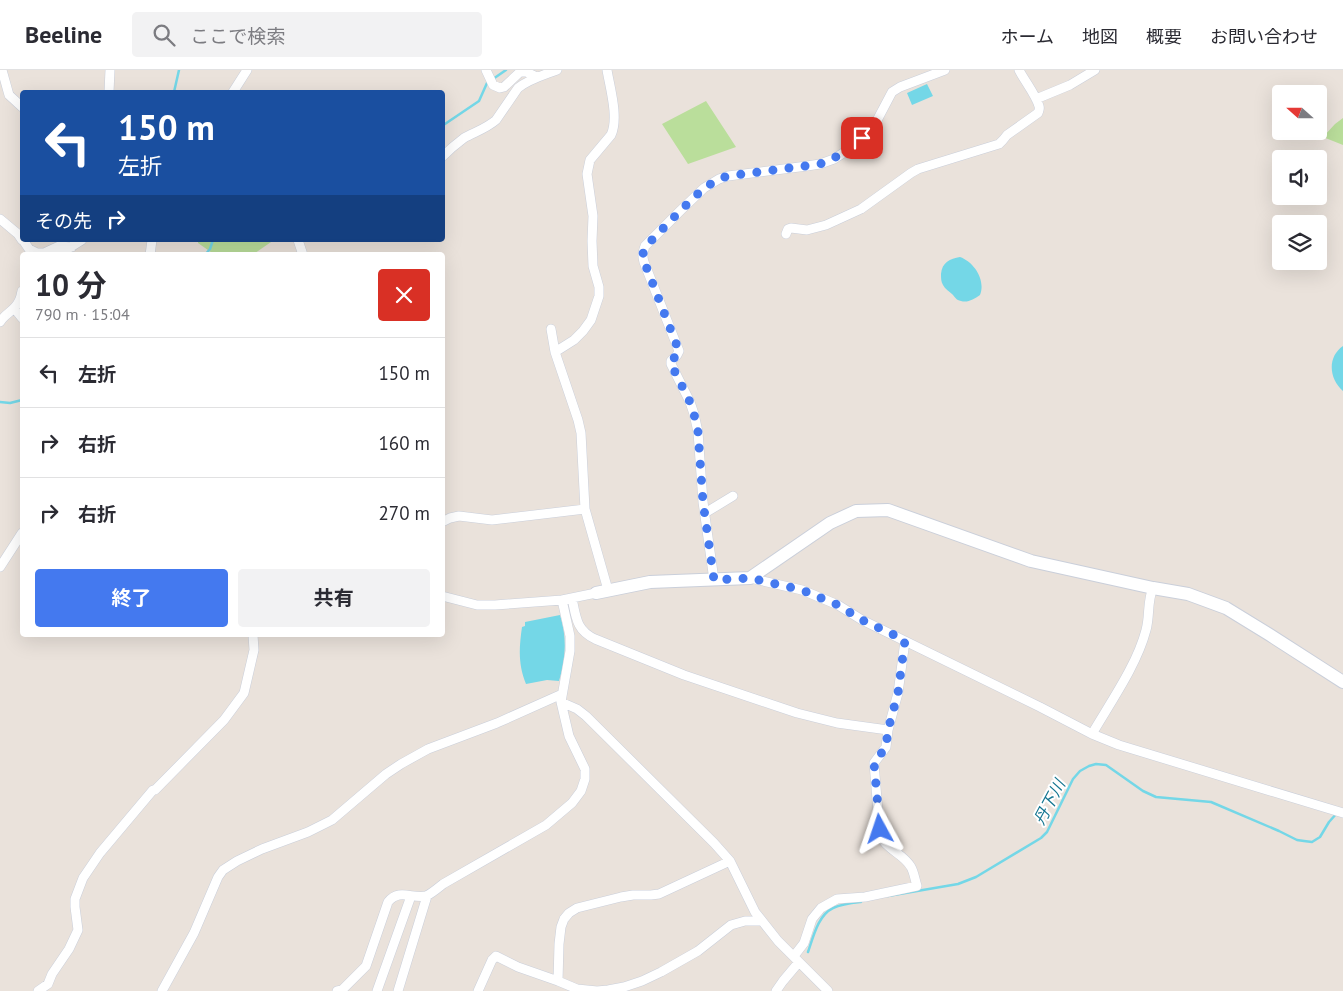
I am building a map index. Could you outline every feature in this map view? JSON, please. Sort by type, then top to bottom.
[{"type":"street","points":[[2,70],[9,95],[20,105]]},
{"type":"street","points":[[109,90],[110,70]]},
{"type":"street","points":[[233,90],[247,70]]},
{"type":"street","points":[[486,70],[493,84],[500,88],[504,87],[520,72],[526,72],[537,77]]},
{"type":"street","points":[[445,154],[455,145],[496,120],[518,88],[537,77],[557,70]]},
{"type":"street","points":[[555,352],[574,340],[584,330],[591,320],[599,296],[599,287],[593,266],[593,216],[587,174],[590,160],[611,135],[615,123],[607,70]]},
{"type":"street","points":[[714,580],[705,513],[698,432],[690,402],[671,364],[671,361],[679,351],[642,256],[646,246],[704,188],[719,179],[728,176],[814,165],[834,159],[854,146],[873,128],[892,92],[900,87],[945,70]]},
{"type":"street","points":[[786,234],[788,229],[791,228],[807,230],[826,225],[860,209],[918,169],[999,144],[1007,135],[1038,113],[1040,107],[1019,70]]},
{"type":"street","points":[[1036,99],[1070,85],[1095,70]]},
{"type":"street","points":[[1,221],[20,236]]},
{"type":"street","points":[[24,242],[29,249],[37,252]]},
{"type":"street","points":[[63,252],[79,242]]},
{"type":"street","points":[[46,252],[59,246],[72,247]]},
{"type":"street","points":[[0,322],[14,308],[20,298]]},
{"type":"street","points":[[14,308],[20,316]]},
{"type":"street","points":[[551,329],[555,352],[581,433],[585,509],[602,592]]},
{"type":"street","points":[[705,513],[733,496]]},
{"type":"street","points":[[445,520],[459,516],[492,520],[585,509]]},
{"type":"street","points":[[750,578],[830,523],[856,511],[888,510],[1031,561],[1188,594],[1226,608],[1343,682]]},
{"type":"street","points":[[0,567],[20,539]]},
{"type":"street","points":[[445,597],[477,604],[495,605],[562,600],[650,582],[750,578],[802,590],[838,605],[862,620],[1092,734],[1119,744],[1342,812]]},
{"type":"street","points":[[1092,734],[1135,660],[1147,629],[1150,594],[1153,588]]},
{"type":"street","points":[[572,598],[576,618],[581,629],[584,633],[595,639],[684,675],[797,713],[837,723],[888,730]]},
{"type":"street","points":[[398,991],[427,896],[443,884],[546,825],[572,804],[581,791],[585,779],[585,769],[569,736],[562,698],[570,651],[570,636],[562,600]]},
{"type":"street","points":[[38,991],[50,988],[52,974],[70,949],[78,930],[75,899],[83,878],[100,853],[154,790],[224,720],[244,693],[254,650],[253,637]]},
{"type":"street","points":[[776,991],[804,943],[812,919],[821,908],[837,899],[865,897],[917,886],[911,866],[884,843],[880,836],[874,763],[886,747],[888,730],[898,693],[905,640]]},
{"type":"street","points":[[562,698],[586,716],[714,843],[730,861],[755,912],[778,941],[828,991]]},
{"type":"street","points":[[162,991],[194,933],[218,877],[223,870],[262,849],[308,832],[332,820],[386,774],[422,753],[562,698]]},
{"type":"street","points":[[558,981],[561,927],[569,913],[577,908],[621,897],[658,894],[730,861]]},
{"type":"street","points":[[341,991],[366,966],[388,902],[399,894],[427,896]]},
{"type":"street","points":[[377,991],[411,896]]},
{"type":"street","points":[[478,991],[492,960],[496,956],[518,967],[578,989],[597,990],[624,987],[642,981],[683,961],[731,925],[745,921],[762,920]]},
{"type":"green space","points":[[706,101],[736,147],[688,164],[662,124]]},
{"type":"green space","points":[[1343,118],[1343,145],[1328,139],[1328,132]]},
{"type":"green space","points":[[271,242],[256,252],[211,252],[198,243]]},
{"type":"water","points":[[927,84],[933,96],[912,105],[907,93]]},
{"type":"water","points":[[960,257],[974,267],[978,272],[981,283],[980,295],[966,301],[957,299],[945,288],[941,280],[945,264],[950,260]]},
{"type":"water","points":[[1343,346],[1343,391],[1335,380],[1332,362],[1334,356]]},
{"type":"water","points":[[560,615],[565,648],[559,681],[547,680],[526,684],[520,656],[522,627],[525,626],[525,622]]},
{"type":"waterway","points":[[174,90],[179,70]]},
{"type":"waterway","points":[[493,79],[506,70]]},
{"type":"waterway","points":[[445,124],[479,101],[489,82]]},
{"type":"waterway","points":[[208,252],[212,242]]},
{"type":"waterway","points":[[0,402],[10,403],[20,400]]},
{"type":"waterway","name":"丹下川","points":[[888,896],[958,884],[976,877],[1041,838],[1047,832],[1073,779],[1080,771],[1096,764],[1106,765],[1143,791],[1156,797],[1211,802],[1297,840],[1312,842],[1320,837],[1337,813]]},
{"type":"waterway","name":"丹下川","points":[[808,952],[817,927],[828,911],[847,904],[861,902]]},
{"type":"route","points":[[862,138],[854,146],[834,159],[820,164],[728,176],[719,179],[704,188],[681,210],[646,246],[642,256],[679,351],[671,361],[671,364],[690,402],[698,432],[703,502],[714,580],[750,578],[802,590],[838,605],[862,620],[905,640],[898,693],[888,730],[886,747],[874,763],[880,829]]}]
